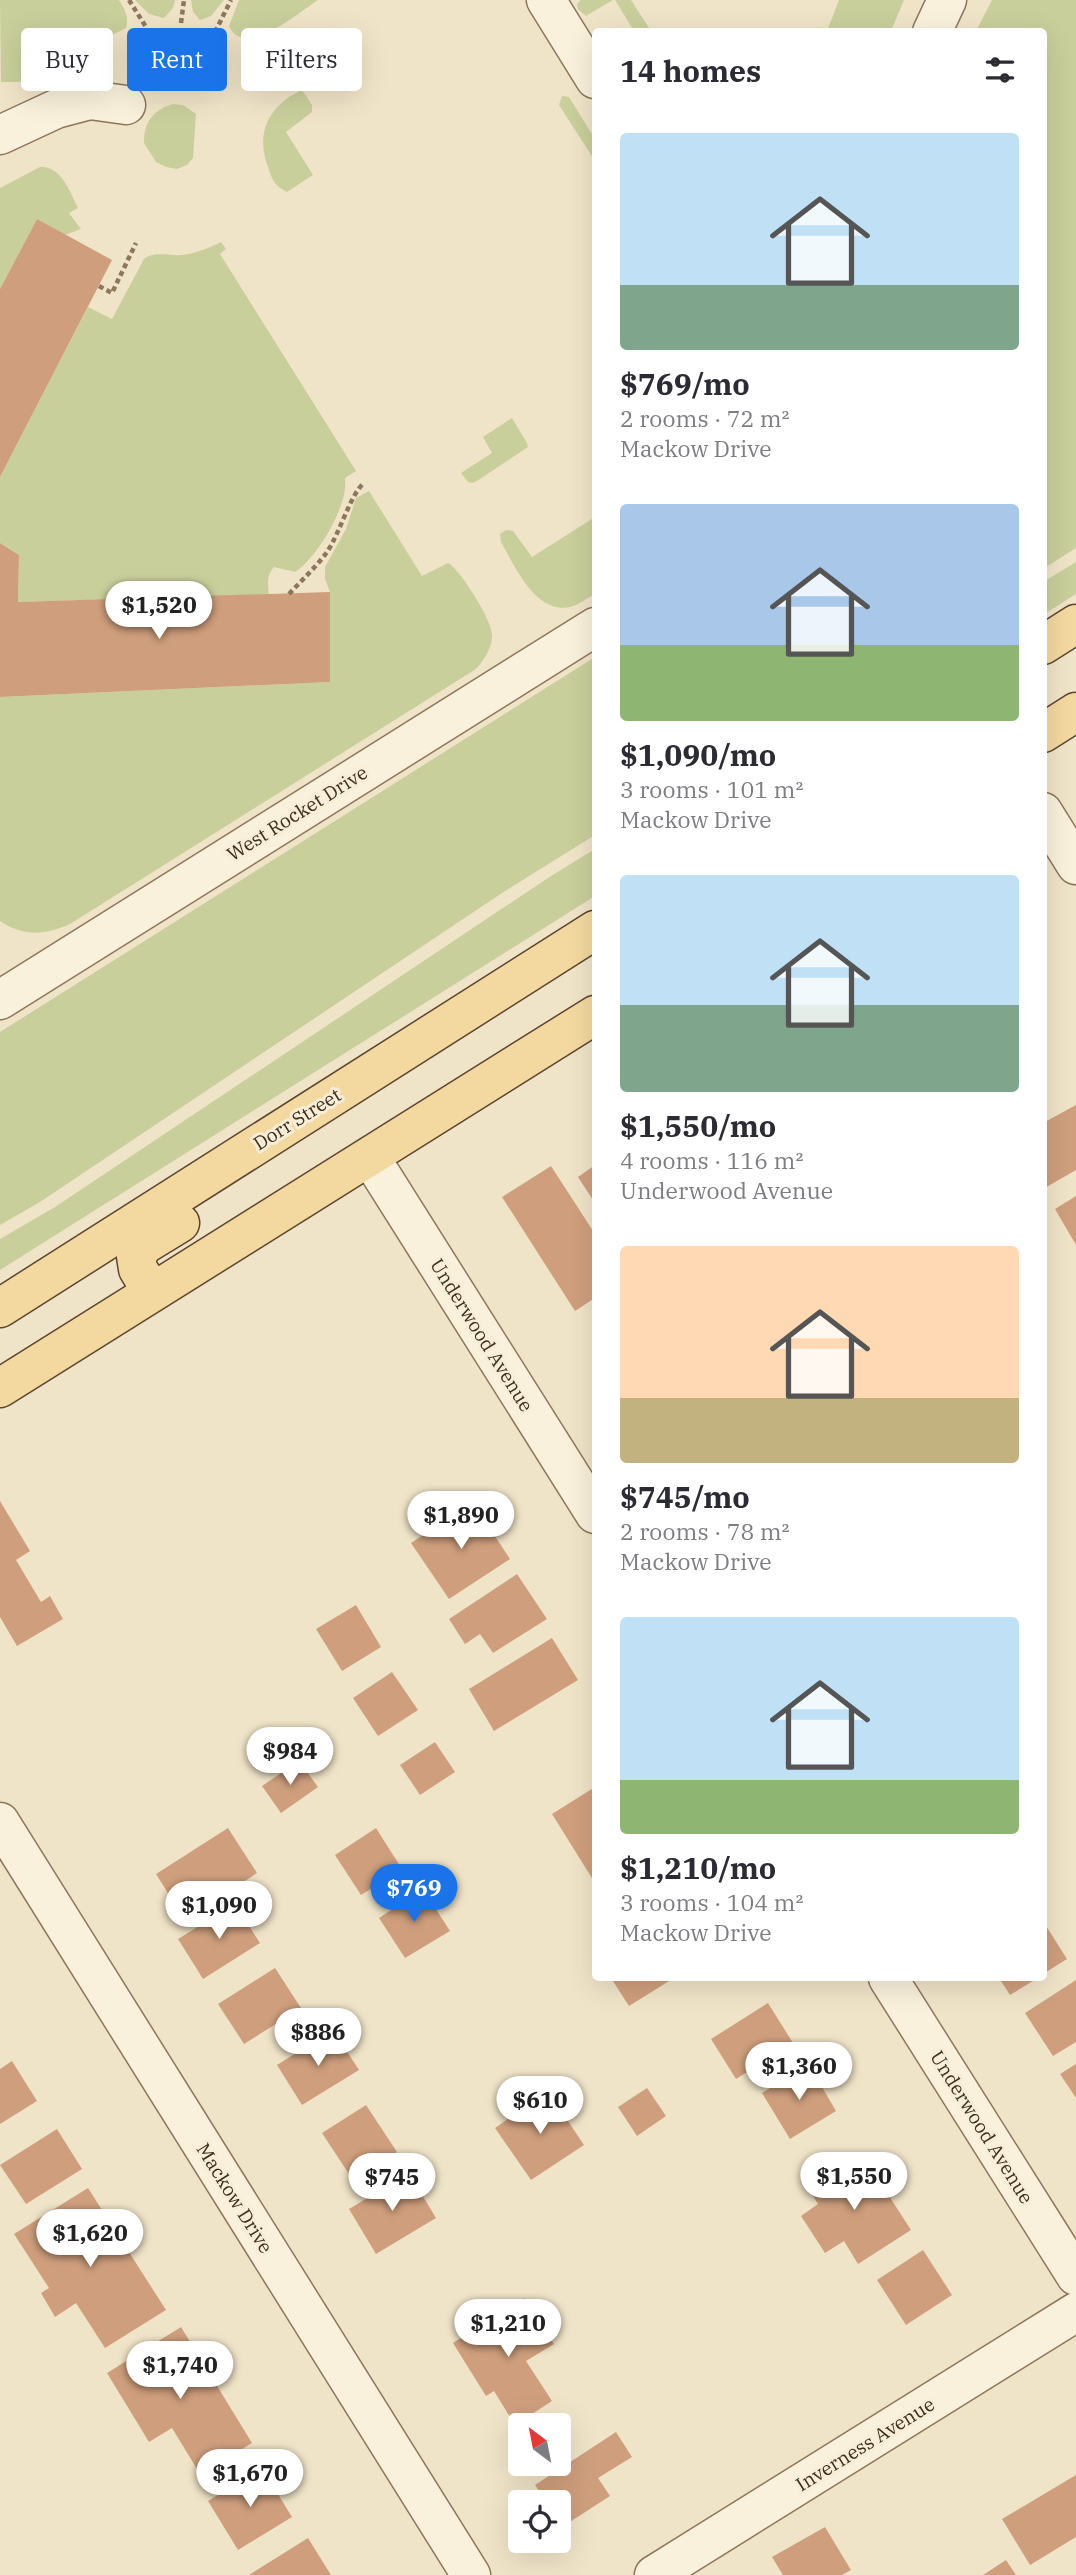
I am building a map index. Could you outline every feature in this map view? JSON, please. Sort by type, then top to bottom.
[{"type":"main road","points":[[1047,642],[1076,624]]},
{"type":"main road","points":[[1047,730],[1076,712]]},
{"type":"main road","name":"Dorr Street","points":[[0,1308],[592,932]]},
{"type":"main road","points":[[152,1292],[138,1269],[136,1256],[144,1245],[287,1157],[483,1001]]},
{"type":"main road","points":[[0,1388],[592,1017]]},
{"type":"street","points":[[547,0],[592,74]]},
{"type":"street","points":[[934,28],[947,0]]},
{"type":"street","points":[[0,135],[56,109],[90,100],[126,105]]},
{"type":"street","name":"West Rocket Drive","points":[[0,1000],[592,628]]},
{"type":"street","points":[[1047,818],[1076,865]]},
{"type":"street","name":"Underwood Avenue","points":[[370,1157],[592,1509]]},
{"type":"street","name":"Mackow Drive","points":[[0,1822],[471,2575]]},
{"type":"street","name":"Underwood Avenue","points":[[890,1981],[1076,2276]]},
{"type":"street","name":"Inverness Avenue","points":[[653,2575],[1076,2312]]},
{"type":"path","points":[[129,0],[146,27]]},
{"type":"path","points":[[181,23],[184,0]]},
{"type":"path","points":[[217,28],[231,0]]},
{"type":"path","points":[[99,286],[112,293],[136,243]]},
{"type":"path","points":[[289,594],[328,551],[350,508],[356,489],[364,483]]},
{"type":"green space","points":[[0,0],[119,0],[126,13],[126,28],[113,35],[113,28],[21,28],[21,81],[1,82]]},
{"type":"green space","points":[[135,0],[175,0],[173,8],[164,18],[149,14]]},
{"type":"green space","points":[[191,0],[224,0],[211,16],[200,20],[193,12]]},
{"type":"green space","points":[[239,0],[318,0],[277,28],[241,28],[241,36],[236,35],[229,26]]},
{"type":"green space","points":[[581,0],[613,0],[586,16],[578,9],[577,4]]},
{"type":"green space","points":[[615,0],[631,0],[649,28],[632,28]]},
{"type":"green space","points":[[839,0],[904,0],[892,28],[828,28]]},
{"type":"green space","points":[[992,0],[1076,0],[1076,548],[1047,566],[1047,28],[978,28]]},
{"type":"green space","points":[[303,91],[312,105],[312,112],[286,132],[313,175],[287,192],[277,185],[271,176],[263,143],[264,132],[273,112],[291,96]]},
{"type":"green space","points":[[562,96],[569,97],[592,134],[592,156],[559,105]]},
{"type":"green space","points":[[173,104],[183,105],[196,114],[193,158],[187,165],[177,169],[156,162],[144,143],[151,118]]},
{"type":"green space","points":[[40,167],[54,170],[68,187],[78,208],[69,213],[81,229],[65,235],[37,219],[0,289],[0,188]]},
{"type":"green space","points":[[221,242],[226,249],[220,254],[356,471],[345,478],[342,502],[330,530],[313,555],[295,572],[274,567],[271,570],[269,595],[18,602],[19,555],[0,543],[0,477],[88,307],[112,319],[144,259],[157,254],[188,254]]},
{"type":"green space","points":[[512,418],[528,447],[477,481],[468,482],[461,473],[492,453],[483,437]]},
{"type":"green space","points":[[369,491],[422,576],[448,563],[460,574],[474,595],[487,618],[492,634],[485,657],[476,669],[70,924],[35,933],[17,930],[0,921],[0,697],[329,682],[330,592],[325,579],[325,567],[346,529],[356,498]]},
{"type":"green space","points":[[592,519],[592,596],[570,607],[546,603],[536,596],[520,575],[501,542],[500,534],[506,530],[513,531],[532,557]]},
{"type":"green space","points":[[1076,562],[1076,594],[1047,612],[1047,580]]},
{"type":"green space","points":[[592,659],[592,837],[502,893],[40,1202],[0,1225],[0,1032]]},
{"type":"green space","points":[[592,851],[592,898],[0,1270],[0,1239],[55,1207]]},
{"type":"building","points":[[37,219],[112,260],[0,477],[0,289]]},
{"type":"building","points":[[0,543],[19,555],[18,602],[330,592],[330,682],[0,697]]},
{"type":"building","points":[[1076,1105],[1076,1170],[1047,1187],[1047,1121]]},
{"type":"building","points":[[551,1166],[592,1229],[592,1300],[575,1311],[502,1197]]},
{"type":"building","points":[[592,1167],[592,1198],[578,1177]]},
{"type":"building","points":[[1076,1196],[1076,1245],[1055,1209]]},
{"type":"building","points":[[0,1501],[30,1551],[16,1560],[41,1602],[50,1596],[63,1619],[17,1646],[0,1617]]},
{"type":"building","points":[[473,1503],[510,1559],[449,1599],[411,1543]]},
{"type":"building","points":[[517,1574],[547,1619],[493,1653],[480,1634],[465,1644],[449,1619]]},
{"type":"building","points":[[356,1605],[381,1647],[342,1671],[316,1629]]},
{"type":"building","points":[[552,1638],[578,1680],[494,1731],[469,1689]]},
{"type":"building","points":[[392,1672],[418,1710],[378,1736],[353,1698]]},
{"type":"building","points":[[435,1742],[455,1772],[420,1795],[400,1765]]},
{"type":"building","points":[[299,1761],[318,1787],[281,1813],[262,1786]]},
{"type":"building","points":[[592,1789],[592,1878],[552,1814]]},
{"type":"building","points":[[228,1828],[257,1873],[185,1920],[156,1874]]},
{"type":"building","points":[[376,1828],[402,1869],[361,1895],[335,1855]]},
{"type":"building","points":[[423,1889],[450,1931],[405,1958],[379,1918]]},
{"type":"building","points":[[235,1904],[260,1943],[203,1979],[178,1939]]},
{"type":"building","points":[[1047,1927],[1067,1959],[1047,1972]]},
{"type":"building","points":[[275,1968],[301,2008],[244,2044],[218,2004]]},
{"type":"building","points":[[1076,1980],[1076,2042],[1053,2056],[1025,2013]]},
{"type":"building","points":[[613,1981],[669,1981],[629,2006]]},
{"type":"building","points":[[1001,1981],[1033,1981],[1010,1995]]},
{"type":"building","points":[[768,2003],[793,2043],[736,2079],[711,2039]]},
{"type":"building","points":[[333,2030],[359,2070],[302,2105],[277,2065]]},
{"type":"building","points":[[12,2061],[37,2101],[0,2124],[0,2069]]},
{"type":"building","points":[[1076,2064],[1076,2098],[1060,2074]]},
{"type":"building","points":[[809,2065],[836,2111],[790,2139],[762,2093]]},
{"type":"building","points":[[647,2088],[666,2116],[637,2136],[618,2107]]},
{"type":"building","points":[[548,2091],[584,2145],[531,2180],[495,2128]]},
{"type":"building","points":[[366,2105],[397,2152],[353,2180],[322,2133]]},
{"type":"building","points":[[57,2129],[82,2169],[26,2204],[0,2165]]},
{"type":"building","points":[[862,2154],[911,2230],[858,2264],[844,2241],[825,2253],[801,2216],[818,2204],[808,2188]]},
{"type":"building","points":[[409,2173],[436,2218],[376,2254],[349,2209]]},
{"type":"building","points":[[88,2188],[166,2310],[105,2348],[76,2303],[55,2317],[41,2293],[49,2288],[14,2234]]},
{"type":"building","points":[[923,2250],[952,2295],[906,2325],[877,2280]]},
{"type":"building","points":[[524,2298],[554,2344],[526,2361],[552,2401],[534,2413],[508,2414],[494,2391],[486,2396],[453,2343]]},
{"type":"building","points":[[181,2327],[252,2443],[200,2474],[172,2428],[149,2442],[107,2373]]},
{"type":"building","points":[[616,2432],[632,2457],[598,2478],[610,2496],[571,2521],[571,2490],[538,2490],[535,2485],[549,2476],[571,2476],[571,2461]]},
{"type":"building","points":[[262,2468],[292,2517],[238,2550],[208,2501]]},
{"type":"building","points":[[1076,2475],[1076,2537],[1030,2565],[1002,2519]]},
{"type":"building","points":[[825,2527],[851,2570],[842,2575],[783,2575],[772,2557]]},
{"type":"building","points":[[308,2538],[331,2575],[249,2575]]},
{"type":"building","points":[[1006,2560],[1016,2575],[983,2575]]}]
